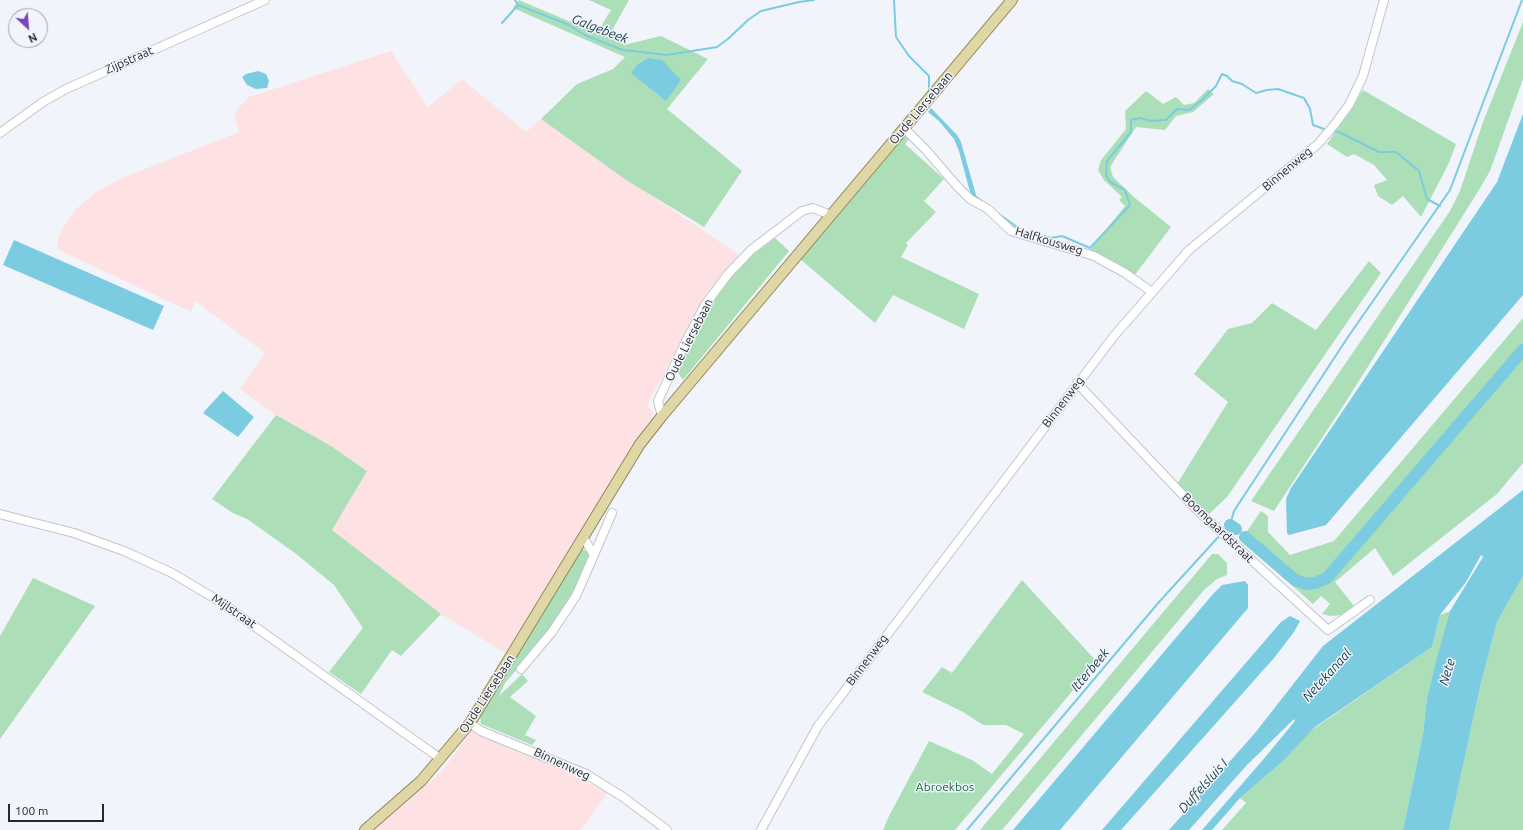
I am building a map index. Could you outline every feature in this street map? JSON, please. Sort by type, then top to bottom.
[{"type":"main road","name":"Oude Liersebaan","points":[[366,830],[421,781],[470,723],[640,444],[1012,0]]},
{"type":"street","name":"Zijpstraat","points":[[0,133],[43,102],[66,89],[265,0]]},
{"type":"street","name":"Binnenweg","points":[[761,830],[818,726],[1077,383],[1152,292],[1189,250],[1318,144],[1335,124],[1349,105],[1363,76],[1384,0]]},
{"type":"street","name":"Halfkousweg","points":[[904,128],[970,199],[988,209],[1012,231],[1094,256],[1124,273],[1152,292]]},
{"type":"street","name":"Oude Liersebaan","points":[[662,416],[658,401],[685,343],[705,305],[728,274],[751,250],[802,212],[813,208],[830,216]]},
{"type":"street","name":"Boomgaardstraat","points":[[1077,383],[1198,511],[1328,630],[1370,600]]},
{"type":"street","name":"Oude Liersebaan","points":[[521,669],[552,632],[576,596],[612,513]]},
{"type":"street","name":"Mijlstraat","points":[[0,514],[74,534],[124,551],[172,573],[231,609],[441,759]]},
{"type":"street","points":[[583,538],[594,555]]},
{"type":"street","name":"Binnenweg","points":[[470,723],[481,731],[586,774],[623,797],[667,830]]},
{"type":"shaded area","points":[[391,51],[428,107],[462,79],[526,132],[541,119],[626,180],[635,184],[739,255],[709,290],[647,405],[654,413],[505,653],[441,614],[331,530],[367,471],[331,446],[276,415],[240,389],[265,353],[195,301],[191,312],[57,249],[58,237],[66,223],[76,209],[96,192],[122,178],[239,132],[234,113],[249,97]]},
{"type":"shaded area","points":[[471,731],[542,760],[608,792],[581,830],[375,830],[443,770]]},
{"type":"green space","points":[[519,0],[597,33],[611,10],[589,0],[629,0],[611,32],[624,45],[661,36],[708,59],[667,109],[742,171],[704,227],[626,180],[541,119],[577,84],[613,69],[625,57],[513,8]]},
{"type":"green space","points":[[1523,22],[1523,79],[1490,171],[1345,403],[1274,511],[1251,501],[1450,211],[1460,191],[1483,122]]},
{"type":"green space","points":[[1208,89],[1214,94],[1193,112],[1176,116],[1165,130],[1136,127],[1110,167],[1113,177],[1135,198],[1171,227],[1134,276],[1090,250],[1125,206],[1119,200],[1122,197],[1104,180],[1098,170],[1101,160],[1126,129],[1125,111],[1146,91],[1163,104],[1176,97],[1184,105],[1194,103]]},
{"type":"green space","points":[[1363,90],[1456,144],[1449,163],[1421,217],[1403,196],[1392,205],[1378,196],[1374,185],[1387,180],[1374,165],[1354,154],[1347,157],[1327,144]]},
{"type":"green space","points":[[905,136],[909,139],[905,144],[944,179],[924,201],[936,212],[906,243],[908,245],[901,257],[979,294],[964,329],[893,295],[875,323],[800,259]]},
{"type":"green space","points":[[775,238],[789,251],[683,380],[676,370],[686,345],[720,290],[752,255]]},
{"type":"green space","points":[[1369,261],[1381,273],[1227,497],[1207,516],[1177,484],[1228,402],[1194,374],[1228,329],[1252,323],[1272,303],[1316,330]]},
{"type":"green space","points":[[1523,318],[1523,463],[1497,494],[1393,576],[1375,548],[1335,582],[1354,606],[1343,615],[1330,616],[1322,614],[1330,604],[1321,596],[1313,604],[1241,540],[1261,511],[1268,516],[1268,532],[1290,555],[1334,541]]},
{"type":"green space","points":[[276,415],[331,446],[367,471],[332,530],[441,614],[401,656],[392,650],[361,694],[329,672],[363,628],[334,585],[295,553],[247,519],[233,513],[212,499]]},
{"type":"green space","points":[[582,549],[590,553],[591,559],[581,582],[550,631],[505,683],[499,696],[522,674],[528,681],[510,697],[536,716],[525,735],[536,740],[532,745],[481,724],[480,715]]},
{"type":"green space","points":[[1212,554],[1218,554],[1227,563],[1227,575],[1217,579],[1204,590],[1002,830],[980,830]]},
{"type":"green space","points":[[1523,576],[1523,830],[1449,830],[1481,683],[1497,622]]},
{"type":"green space","points":[[33,578],[95,606],[0,739],[0,636]]},
{"type":"green space","name":"Abroekbos","points":[[1022,580],[1097,662],[955,830],[883,830],[929,741],[972,760],[992,774],[1024,734],[1006,725],[983,725],[963,712],[922,692],[942,667],[952,673]]},
{"type":"green space","points":[[1450,611],[1427,698],[1423,734],[1403,830],[1222,830],[1246,803],[1240,798],[1282,762],[1309,732],[1432,647],[1440,615]]},
{"type":"water","points":[[648,58],[662,60],[681,80],[666,101],[631,73],[637,65]]},
{"type":"water","points":[[258,71],[266,74],[269,81],[267,88],[256,89],[247,85],[242,77],[246,74]]},
{"type":"water","points":[[931,108],[957,135],[961,142],[976,195],[974,197],[970,192],[959,151],[954,139],[939,121],[928,112]]},
{"type":"water","points":[[1523,114],[1523,295],[1326,525],[1289,535],[1287,533],[1286,499],[1291,488],[1497,182]]},
{"type":"water","points":[[14,240],[164,306],[153,330],[3,265]]},
{"type":"water","points":[[223,391],[254,417],[238,437],[203,413]]},
{"type":"water","points":[[1523,490],[1523,576],[1497,622],[1481,683],[1449,830],[1403,830],[1423,734],[1427,698],[1450,611],[1483,557],[1481,555],[1466,582],[1440,615],[1432,647],[1315,727],[1282,762],[1240,798],[1212,830],[1202,830],[1262,761],[1295,721],[1294,719],[1247,765],[1189,830],[1169,830],[1255,733],[1323,646]]},
{"type":"water","points":[[1245,581],[1248,585],[1248,608],[1060,830],[1013,830],[1213,594],[1222,585]]},
{"type":"water","points":[[1290,616],[1300,621],[1294,632],[1274,658],[1121,830],[1102,830],[1281,622]]},
{"type":"waterway","name":"Galgebeek","points":[[515,0],[518,5],[567,24],[585,35],[623,50],[667,55],[717,47],[748,20],[761,11],[814,0]]},
{"type":"waterway","name":"Galgebeek","points":[[894,0],[896,37],[909,56],[929,76],[929,93]]},
{"type":"waterway","points":[[1224,531],[1230,525],[1234,511],[1348,337],[1450,190],[1522,0]]},
{"type":"waterway","points":[[502,23],[518,5]]},
{"type":"waterway","name":"Galgebeek","points":[[999,214],[1021,230],[1051,238],[1062,236],[1090,248],[1130,205],[1125,190],[1110,182],[1106,175],[1107,161],[1131,132],[1131,120],[1140,118],[1150,121],[1166,120],[1177,109],[1189,110],[1201,101],[1216,86],[1222,74],[1227,76],[1232,81],[1242,84],[1256,93],[1278,89],[1304,98],[1310,109],[1313,125],[1327,130]]},
{"type":"waterway","name":"Galgebeek","points":[[1332,131],[1339,132],[1379,152],[1396,152],[1419,171],[1427,199],[1440,206]]},
{"type":"waterway","name":"Galgebeek","points":[[974,195],[983,202]]},
{"type":"waterway","points":[[1245,537],[1295,580],[1306,584],[1315,583],[1327,578],[1523,350]]},
{"type":"waterway","name":"Itterbeek","points":[[1230,525],[1236,529]]},
{"type":"waterway","name":"Itterbeek","points":[[967,830],[1159,602],[1221,534]]},
{"type":"water label","name":"Nete","points":[[1447,672]]},
{"type":"water label","name":"Netekanaal","points":[[1327,675]]},
{"type":"water label","name":"Duffelsluis I","points":[[1203,786]]}]
